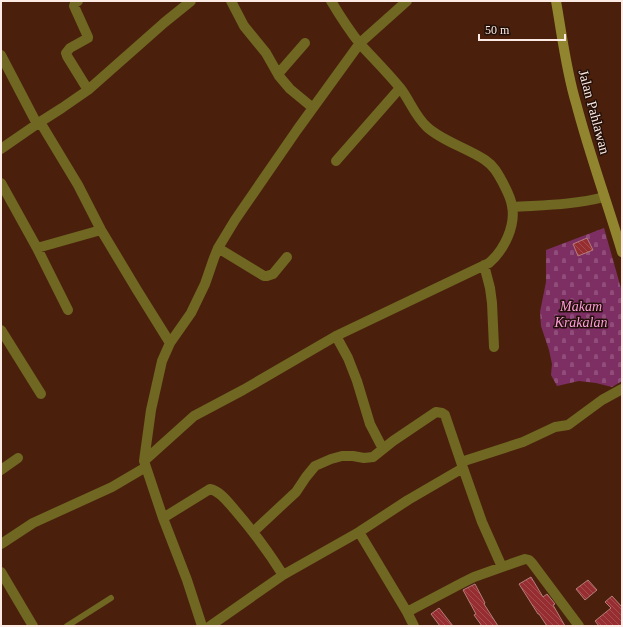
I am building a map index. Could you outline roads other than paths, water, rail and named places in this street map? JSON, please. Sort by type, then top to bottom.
[{"type":"main road","name":"Jalan Pahlawan","points":[[556,1],[575,101],[604,197],[619,227],[622,252]]},
{"type":"street","points":[[78,1],[74,6],[88,38],[87,40],[70,48],[66,53],[88,90]]},
{"type":"street","points":[[1,149],[88,90],[191,1]]},
{"type":"street","points":[[231,1],[244,26],[266,53],[278,74],[290,89],[313,108]]},
{"type":"street","points":[[1,544],[33,523],[112,487],[145,464],[194,416],[244,390],[336,336],[489,263],[494,259],[504,244],[511,228],[513,207],[498,173],[483,159],[427,127],[420,119],[400,88],[344,23],[331,1]]},
{"type":"street","points":[[202,626],[145,464],[151,410],[162,361],[170,343],[191,313],[205,284],[218,248],[235,220],[360,43],[407,1]]},
{"type":"street","points":[[278,74],[305,43]]},
{"type":"street","points":[[1,55],[39,123],[78,185],[101,230],[170,343]]},
{"type":"street","points":[[336,161],[400,88]]},
{"type":"street","points":[[1,183],[37,248],[68,310]]},
{"type":"street","points":[[513,207],[577,202],[604,197]]},
{"type":"street","points":[[37,248],[101,230]]},
{"type":"street","points":[[218,248],[264,276],[273,274],[287,258]]},
{"type":"street","points":[[484,265],[492,303],[494,347]]},
{"type":"street","points":[[1,330],[41,394]]},
{"type":"street","points":[[336,336],[348,358],[357,381],[370,424],[383,449]]},
{"type":"street","points":[[210,626],[283,575],[359,532],[462,465],[522,442],[555,427],[568,425],[602,400],[622,389]]},
{"type":"street","points":[[253,532],[296,492],[315,466],[342,456],[364,458],[373,457],[393,441],[434,413],[440,412],[445,415],[482,522],[502,567]]},
{"type":"street","points":[[1,470],[18,458]]},
{"type":"street","points":[[163,518],[212,489],[223,496],[253,532],[283,575]]},
{"type":"street","points":[[359,532],[408,612],[414,626]]},
{"type":"street","points":[[408,612],[474,577],[525,559],[532,562],[579,626]]},
{"type":"street","points":[[1,572],[33,626]]},
{"type":"lane","points":[[67,626],[111,598]]},
{"type":"park label","name":"Makam Krakalan","points":[[581,314]]}]
